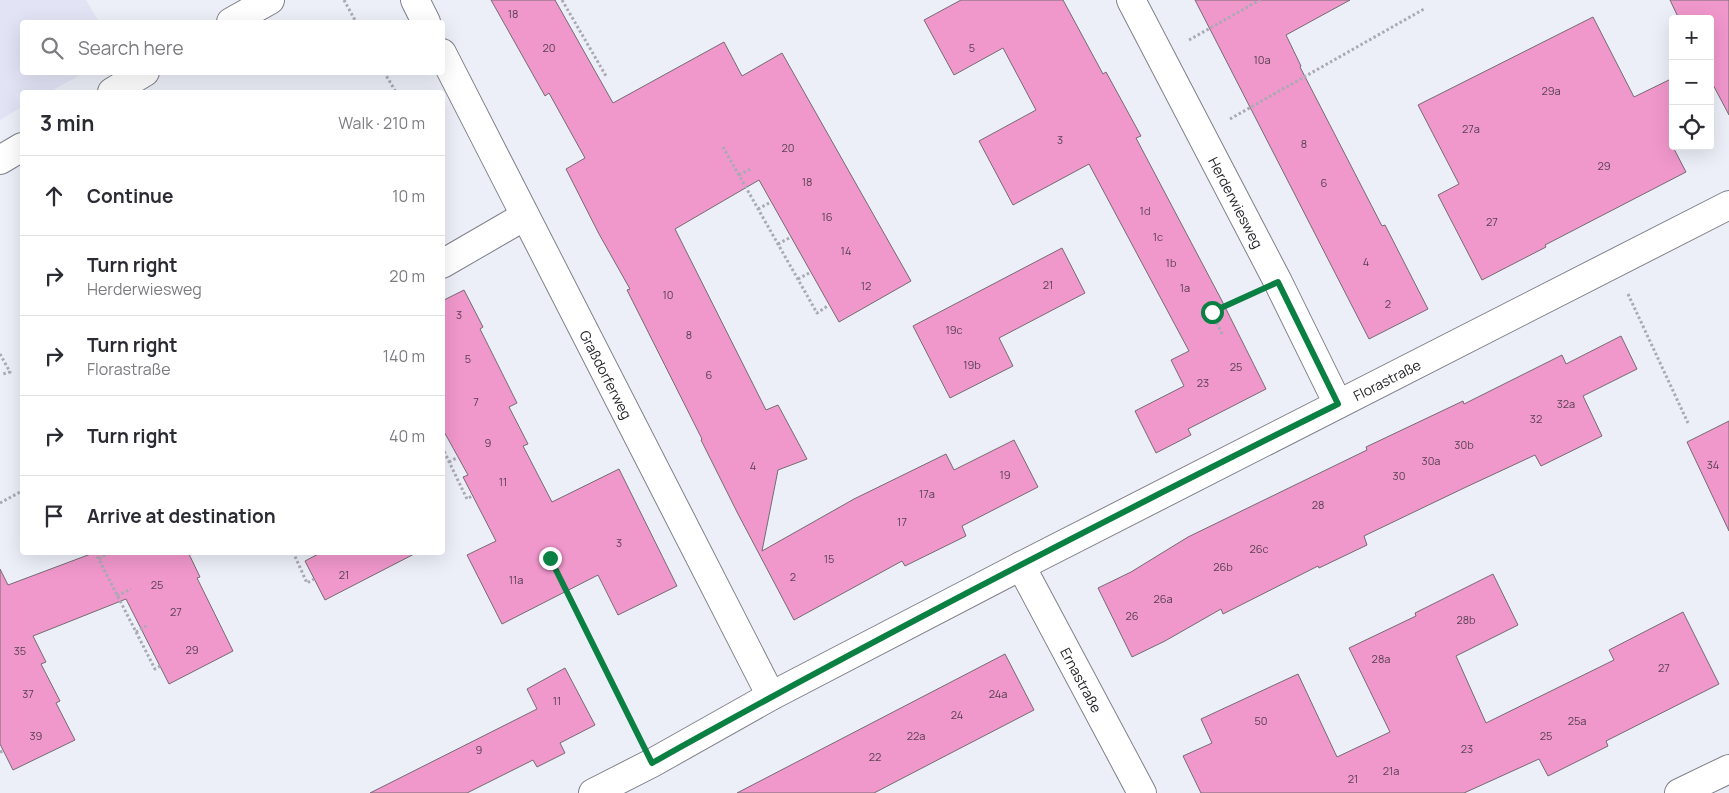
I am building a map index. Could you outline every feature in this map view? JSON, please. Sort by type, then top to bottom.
[{"type":"street","points":[[235,20],[270,0]]},
{"type":"street","points":[[415,0],[425,20]]},
{"type":"street","name":"Herderwiesweg","points":[[1131,0],[1278,282],[1338,404]]},
{"type":"street","name":"Graßdorferweg","points":[[445,59],[771,696]]},
{"type":"street","points":[[115,90],[140,75]]},
{"type":"street","points":[[0,160],[20,148]]},
{"type":"street","name":"Florastraße","points":[[592,793],[652,763],[771,696],[1021,566],[1729,205]]},
{"type":"street","points":[[445,262],[525,216]]},
{"type":"street","name":"Ernastraße","points":[[1021,566],[1142,793]]},
{"type":"street","points":[[1680,793],[1729,770]]},
{"type":"path","points":[[344,0],[355,20]]},
{"type":"path","points":[[562,0],[606,76]]},
{"type":"path","points":[[1160,56],[1260,0]]},
{"type":"path","points":[[1201,135],[1424,9]]},
{"type":"path","points":[[386,75],[395,90]]},
{"type":"path","points":[[723,147],[817,314],[829,305]]},
{"type":"path","points":[[739,176],[752,168]]},
{"type":"path","points":[[758,209],[771,202]]},
{"type":"path","points":[[778,244],[791,237]]},
{"type":"path","points":[[798,279],[810,272]]},
{"type":"path","points":[[1222,334],[1212,312],[1278,282]]},
{"type":"path","points":[[1624,286],[1688,423]]},
{"type":"path","points":[[0,354],[10,372],[3,374]]},
{"type":"path","points":[[445,453],[466,499],[472,496]]},
{"type":"path","points":[[449,462],[458,457]]},
{"type":"path","points":[[0,503],[20,493]]},
{"type":"path","points":[[97,555],[155,669],[160,666]]},
{"type":"path","points":[[99,559],[106,555]]},
{"type":"path","points":[[295,555],[307,583],[314,579]]},
{"type":"path","points":[[544,563],[550,558],[652,763]]},
{"type":"path","points":[[118,596],[131,589]]},
{"type":"path","points":[[136,632],[146,626]]},
{"type":"shaded area","points":[[0,0],[86,0],[98,20],[20,20],[20,75],[80,75],[53,90],[20,90],[20,108],[0,120]]},
{"type":"building","points":[[491,0],[555,0],[613,103],[724,42],[742,76],[782,53],[911,281],[839,322],[759,180],[675,229],[766,410],[778,405],[807,459],[778,470],[762,551],[854,499],[946,454],[954,470],[1014,440],[1038,487],[962,526],[966,536],[905,566],[902,561],[794,620],[701,440],[627,290],[630,289],[566,169],[585,158],[549,93],[545,96]]},
{"type":"building","points":[[961,0],[1063,0],[1103,74],[1106,72],[1141,136],[1136,138],[1266,389],[1188,429],[1191,435],[1156,453],[1135,411],[1184,386],[1171,360],[1189,351],[1089,164],[1013,205],[979,141],[1036,110],[1003,48],[954,75],[924,20]]},
{"type":"building","points":[[1195,0],[1350,0],[1286,35],[1300,67],[1382,226],[1385,225],[1428,309],[1369,339]]},
{"type":"building","points":[[1670,0],[1729,0],[1729,115],[1714,87],[1714,15],[1677,15]]},
{"type":"building","points":[[1593,17],[1634,97],[1669,80],[1669,150],[1675,150],[1686,172],[1482,280],[1438,195],[1459,184],[1418,105]]},
{"type":"building","points":[[1062,248],[1085,293],[999,338],[1013,366],[950,398],[913,326]]},
{"type":"building","points":[[464,290],[483,327],[480,329],[517,403],[509,407],[528,444],[523,446],[552,502],[619,469],[677,586],[618,615],[598,575],[502,624],[467,555],[496,541],[463,477],[468,475],[445,433],[445,300]]},
{"type":"building","points":[[1621,336],[1637,369],[1583,396],[1602,436],[1541,466],[1535,455],[1464,488],[1364,536],[1367,545],[1319,568],[1318,566],[1223,614],[1221,609],[1165,641],[1132,657],[1098,588],[1131,572],[1188,537],[1367,450],[1366,447],[1463,401],[1464,404],[1562,355],[1566,364]]},
{"type":"building","points":[[1729,421],[1729,531],[1687,442]]},
{"type":"building","points":[[88,555],[189,555],[200,577],[197,578],[233,651],[169,684],[126,599],[33,636],[46,662],[41,664],[60,701],[56,703],[75,740],[13,770],[0,744],[0,569],[8,585]]},
{"type":"building","points":[[316,555],[412,555],[325,600],[305,561]]},
{"type":"building","points":[[1493,574],[1518,625],[1456,656],[1486,723],[1614,660],[1609,650],[1683,612],[1719,684],[1606,741],[1608,746],[1548,776],[1539,759],[1464,793],[1201,793],[1183,756],[1212,743],[1201,719],[1298,674],[1337,757],[1390,732],[1349,648],[1416,616],[1415,613]]},
{"type":"building","points":[[1005,654],[1034,710],[874,793],[737,793]]},
{"type":"building","points":[[565,668],[595,725],[560,743],[565,753],[537,767],[533,760],[467,793],[370,793],[537,709],[527,689]]},
{"type":"route","points":[[550,558],[652,763],[771,696],[1338,404],[1278,282],[1212,312]]}]
